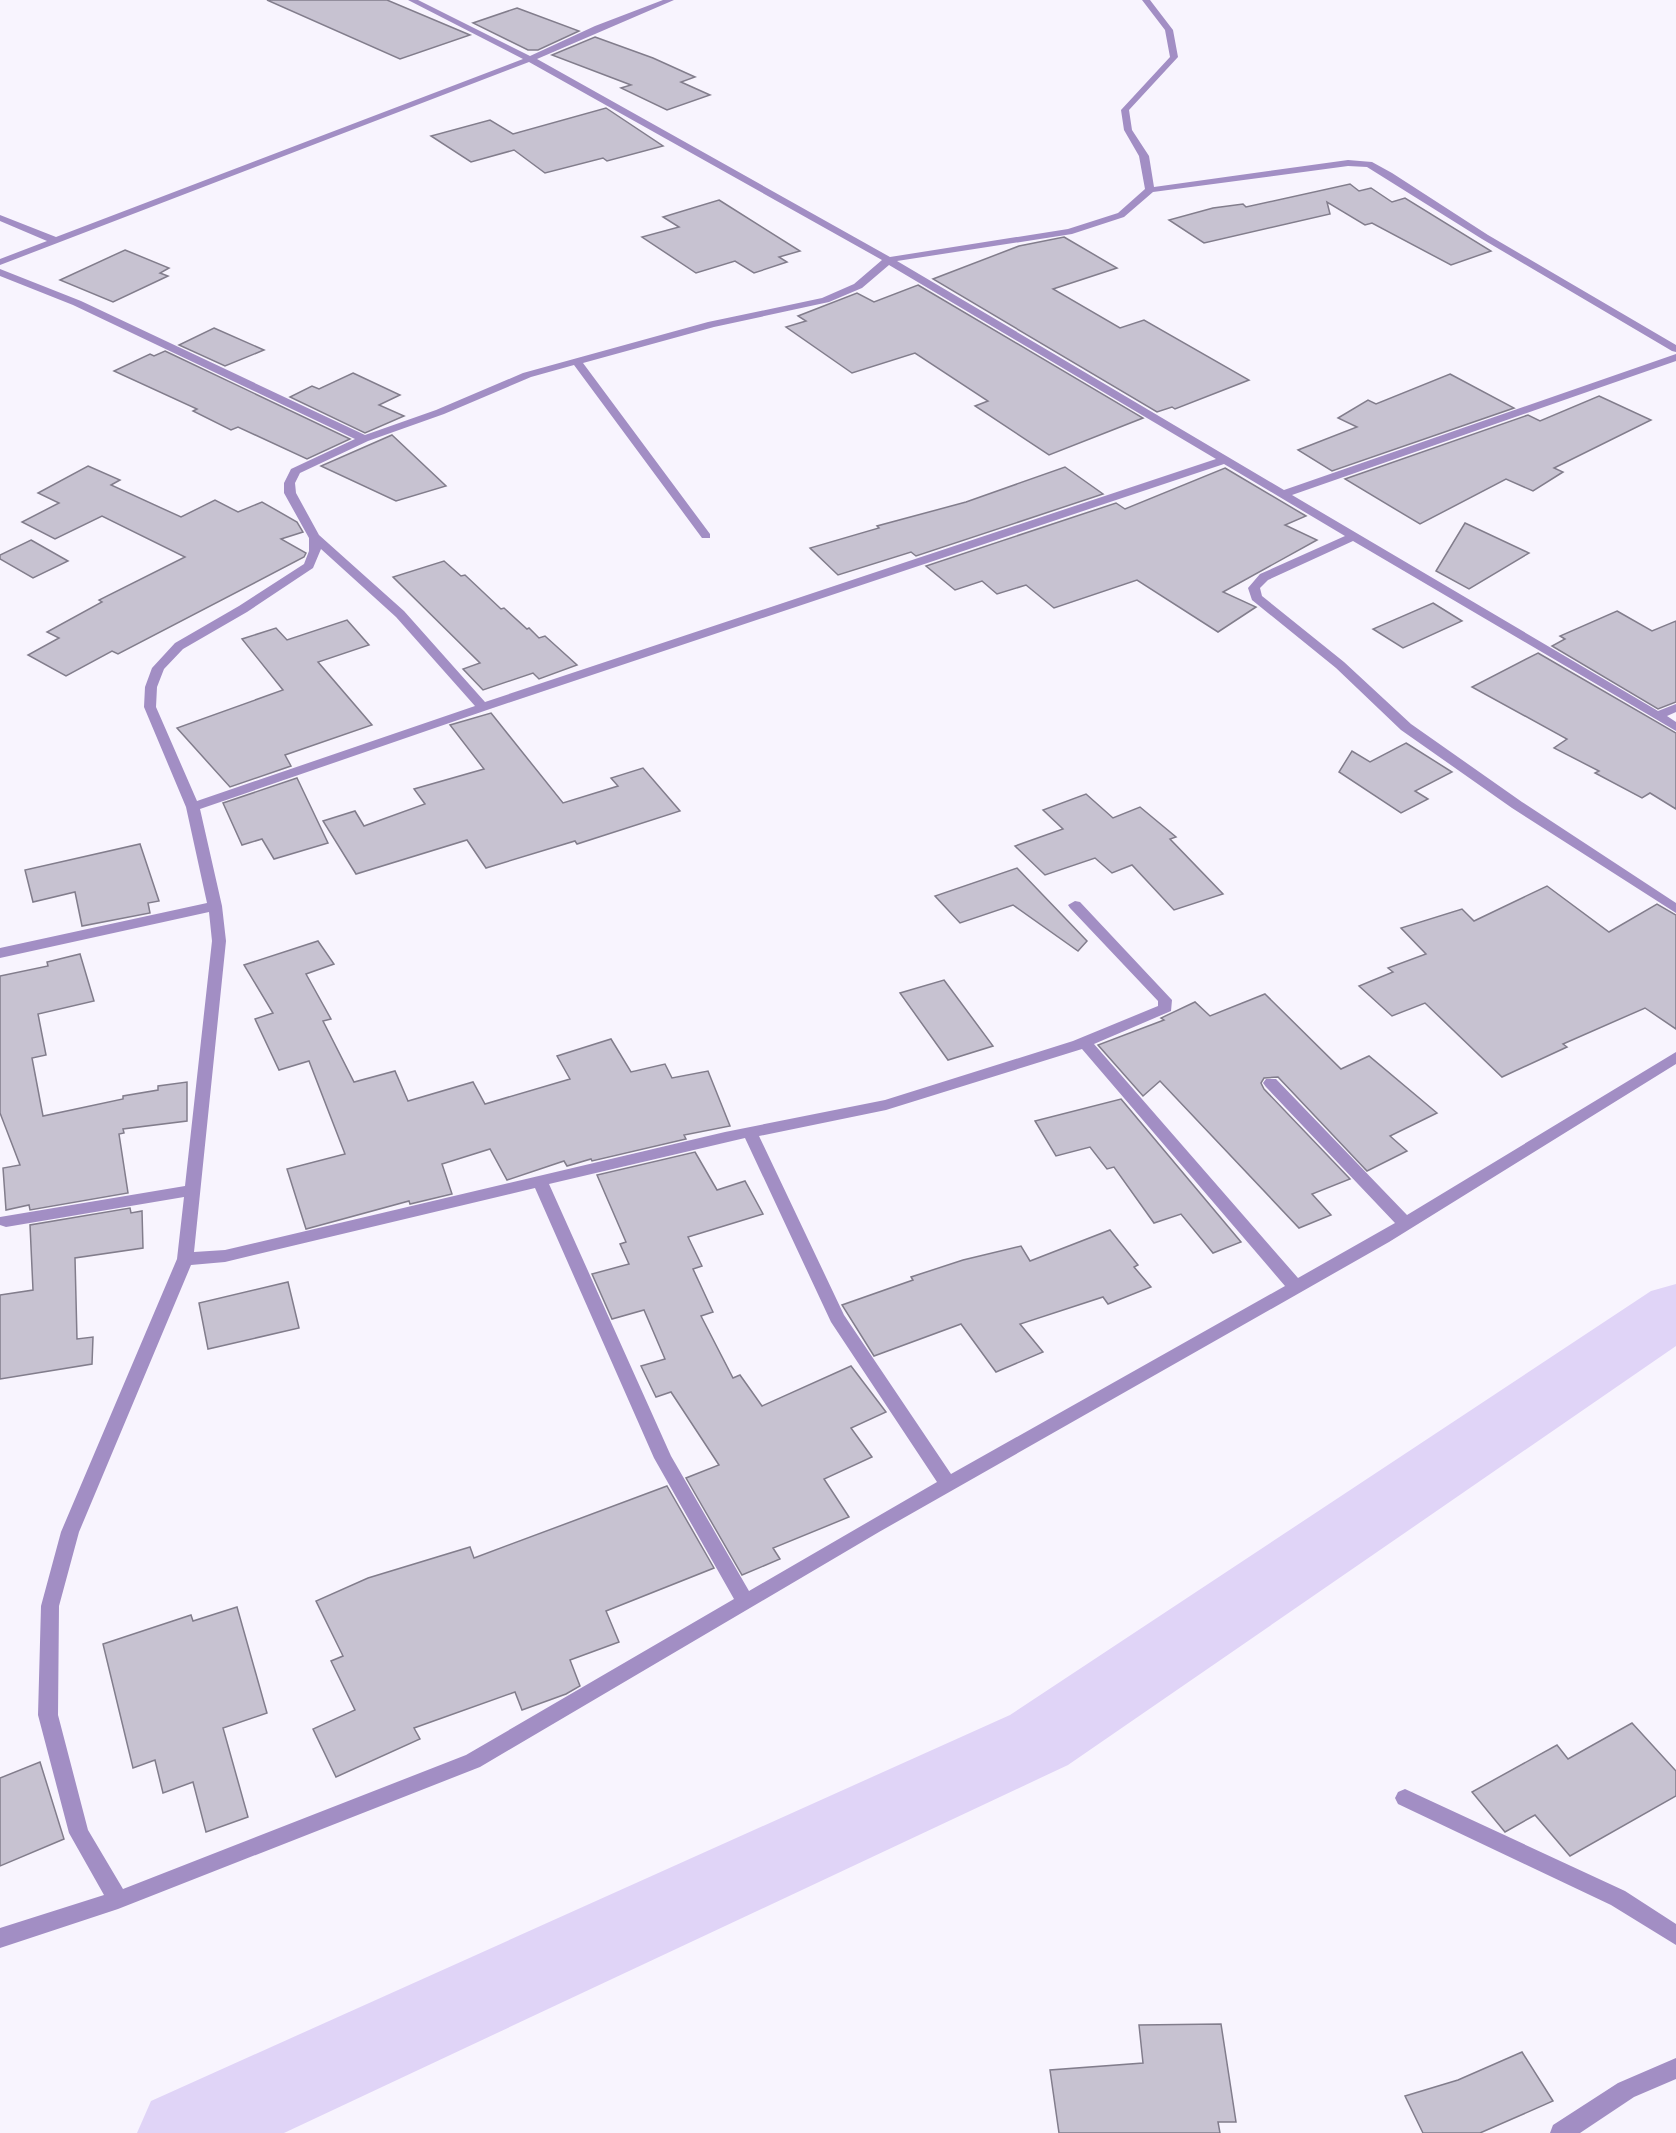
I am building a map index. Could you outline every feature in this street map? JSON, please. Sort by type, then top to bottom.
[{"type":"street","points":[[412,0],[530,59],[888,260],[1676,727]]},
{"type":"street","points":[[0,262],[530,59],[598,28],[670,0]]},
{"type":"street","points":[[1146,0],[1169,30],[1174,57],[1125,110],[1128,130],[1144,156],[1150,190]]},
{"type":"street","points":[[483,707],[400,614],[316,538],[288,490],[288,480],[295,471],[364,439],[440,412],[528,375],[712,324],[825,300],[858,286],[888,260],[1069,232],[1102,223],[1120,215],[1150,190],[1348,163],[1370,164],[1485,237],[1676,349]]},
{"type":"street","points":[[0,218],[54,240]]},
{"type":"street","points":[[0,272],[77,303],[364,439]]},
{"type":"street","points":[[1284,494],[1676,357]]},
{"type":"street","points":[[577,362],[706,536]]},
{"type":"street","points":[[193,807],[483,707],[1227,459]]},
{"type":"street","points":[[1352,537],[1264,577],[1254,588],[1256,597],[1340,665],[1406,727],[1517,805],[1676,909]]},
{"type":"street","points":[[118,1900],[79,1833],[48,1715],[50,1606],[70,1532],[185,1259],[194,1190],[219,941],[215,906],[193,807],[150,707],[151,687],[158,668],[179,646],[243,609],[309,566],[316,555],[316,538]]},
{"type":"street","points":[[1658,716],[1676,708]]},
{"type":"street","points":[[185,1259],[225,1256],[750,1132],[886,1105],[1084,1042],[1162,1011],[1166,1005],[1075,905]]},
{"type":"street","points":[[0,953],[215,906]]},
{"type":"street","points":[[1084,1042],[1296,1287]]},
{"type":"street","points":[[0,1938],[118,1900],[473,1761],[948,1484],[1406,1224],[1676,1057]]},
{"type":"street","points":[[1271,1083],[1406,1224]]},
{"type":"street","points":[[750,1132],[837,1318],[948,1484]]},
{"type":"street","points":[[540,1181],[663,1458],[746,1601]]},
{"type":"street","points":[[6,1221],[194,1190]]},
{"type":"street","points":[[1405,1798],[1618,1898],[1676,1935]]},
{"type":"street","points":[[1561,2133],[1626,2090],[1676,2068]]},
{"type":"building","points":[[267,0],[387,0],[470,35],[400,59]]},
{"type":"building","points":[[517,8],[579,31],[538,50],[528,50],[473,23]]},
{"type":"building","points":[[595,37],[653,58],[695,77],[681,82],[710,95],[667,110],[621,88],[631,85],[552,55]]},
{"type":"building","points":[[606,108],[663,146],[607,161],[603,158],[545,173],[514,150],[471,162],[431,136],[490,120],[513,134]]},
{"type":"building","points":[[1350,184],[1359,191],[1371,188],[1392,202],[1405,198],[1491,251],[1451,265],[1372,223],[1365,225],[1327,202],[1330,214],[1204,243],[1169,220],[1213,208],[1243,204],[1246,207]]},
{"type":"building","points":[[719,200],[800,251],[779,257],[787,262],[754,273],[735,261],[696,273],[642,237],[679,227],[663,217]]},
{"type":"building","points":[[1064,237],[1117,268],[1053,289],[1120,328],[1144,320],[1249,380],[1175,409],[1172,407],[1157,412],[933,279],[1019,246]]},
{"type":"building","points":[[125,250],[169,268],[160,273],[168,276],[113,302],[60,280]]},
{"type":"building","points":[[918,285],[1143,418],[1049,455],[975,406],[988,401],[915,353],[852,373],[786,327],[806,321],[798,316],[857,293],[874,302]]},
{"type":"building","points":[[214,328],[264,350],[225,366],[179,345]]},
{"type":"building","points":[[165,351],[350,439],[307,459],[238,427],[231,430],[193,411],[197,409],[114,371],[150,354],[154,356]]},
{"type":"building","points":[[353,373],[400,395],[379,405],[404,416],[365,433],[290,397],[312,386],[319,389]]},
{"type":"building","points":[[1450,374],[1514,408],[1332,471],[1298,450],[1357,427],[1338,418],[1368,400],[1376,404]]},
{"type":"building","points":[[1599,396],[1651,420],[1554,468],[1563,472],[1533,491],[1506,479],[1420,524],[1345,479],[1528,415],[1540,421]]},
{"type":"building","points":[[392,435],[446,486],[396,501],[321,466]]},
{"type":"building","points":[[88,466],[120,480],[111,485],[181,517],[215,500],[238,512],[262,502],[297,522],[303,532],[281,539],[306,553],[304,557],[118,654],[112,651],[66,676],[28,655],[59,638],[47,632],[102,602],[99,600],[185,557],[102,516],[55,539],[22,522],[59,503],[38,493]]},
{"type":"building","points":[[1065,467],[1103,494],[916,556],[911,552],[838,575],[810,548],[879,528],[877,526],[966,502]]},
{"type":"building","points":[[1225,468],[1306,516],[1285,525],[1317,540],[1223,592],[1256,607],[1218,632],[1137,580],[1054,608],[1026,585],[997,594],[982,581],[955,590],[926,566],[1116,503],[1125,509]]},
{"type":"building","points":[[1465,523],[1529,553],[1469,589],[1436,571]]},
{"type":"building","points":[[31,540],[68,561],[33,578],[0,559],[0,555]]},
{"type":"building","points":[[444,561],[461,576],[465,575],[501,609],[504,608],[539,638],[545,636],[577,665],[539,679],[533,673],[483,690],[463,669],[480,663],[393,577]]},
{"type":"building","points":[[1433,603],[1462,621],[1403,648],[1373,629]]},
{"type":"building","points":[[1617,611],[1652,631],[1676,621],[1676,702],[1658,709],[1552,646],[1565,639],[1560,636]]},
{"type":"building","points":[[347,620],[369,645],[318,662],[372,725],[285,755],[291,766],[230,787],[177,728],[283,690],[242,639],[276,628],[287,640]]},
{"type":"building","points":[[1538,653],[1676,733],[1676,809],[1650,793],[1642,798],[1595,773],[1599,771],[1554,748],[1567,739],[1472,687]]},
{"type":"building","points":[[491,713],[563,803],[618,786],[611,778],[643,768],[680,811],[577,844],[575,841],[486,868],[467,840],[356,874],[323,821],[355,811],[364,826],[425,804],[414,789],[484,769],[450,725]]},
{"type":"building","points":[[1406,743],[1452,772],[1415,791],[1428,799],[1401,813],[1339,772],[1352,751],[1370,762]]},
{"type":"building","points":[[297,778],[328,843],[274,859],[262,839],[242,845],[223,803]]},
{"type":"building","points":[[1086,794],[1113,818],[1140,807],[1176,837],[1170,839],[1223,894],[1174,910],[1132,865],[1112,873],[1095,858],[1045,875],[1015,846],[1063,829],[1043,810]]},
{"type":"building","points":[[140,844],[159,901],[148,903],[150,913],[82,926],[75,892],[33,902],[25,870]]},
{"type":"building","points":[[1017,868],[1087,941],[1078,951],[1013,905],[960,923],[935,896]]},
{"type":"building","points":[[1547,886],[1609,932],[1657,904],[1676,915],[1676,1029],[1645,1008],[1563,1044],[1567,1047],[1502,1077],[1425,1003],[1392,1016],[1359,986],[1393,972],[1388,968],[1426,954],[1401,928],[1462,909],[1474,921]]},
{"type":"building","points":[[318,941],[334,964],[306,974],[331,1019],[323,1021],[354,1082],[395,1071],[408,1101],[473,1082],[485,1104],[570,1079],[557,1056],[611,1039],[631,1072],[665,1064],[672,1078],[708,1071],[730,1126],[684,1135],[686,1139],[592,1161],[591,1159],[567,1166],[564,1161],[507,1180],[490,1149],[442,1164],[452,1194],[410,1204],[409,1201],[306,1229],[287,1169],[345,1154],[309,1061],[279,1070],[255,1019],[273,1013],[244,965]]},
{"type":"building","points":[[80,954],[94,1001],[38,1014],[46,1055],[32,1058],[43,1116],[123,1099],[123,1096],[158,1090],[158,1086],[187,1082],[187,1121],[123,1129],[124,1133],[119,1134],[128,1193],[30,1210],[29,1205],[6,1210],[3,1168],[20,1165],[0,1113],[0,976],[48,966],[47,962]]},
{"type":"building","points":[[944,980],[993,1046],[948,1060],[900,993]]},
{"type":"building","points":[[1265,994],[1341,1069],[1369,1056],[1437,1113],[1390,1136],[1407,1151],[1367,1171],[1278,1077],[1264,1078],[1261,1083],[1264,1089],[1350,1179],[1312,1194],[1331,1215],[1299,1228],[1160,1081],[1143,1096],[1098,1045],[1164,1020],[1161,1018],[1195,1002],[1210,1016]]},
{"type":"building","points":[[1121,1099],[1241,1242],[1213,1253],[1181,1214],[1154,1223],[1114,1167],[1107,1169],[1090,1147],[1056,1156],[1035,1121]]},
{"type":"building","points":[[695,1152],[717,1190],[745,1181],[763,1214],[688,1237],[702,1266],[693,1269],[713,1312],[701,1316],[733,1378],[740,1375],[762,1406],[851,1366],[886,1412],[851,1428],[872,1457],[824,1479],[849,1517],[773,1548],[780,1559],[742,1575],[686,1478],[719,1465],[671,1392],[656,1397],[641,1366],[665,1359],[644,1310],[612,1319],[592,1274],[629,1264],[620,1244],[626,1242],[597,1175]]},
{"type":"building","points":[[130,1208],[131,1213],[142,1211],[143,1248],[75,1258],[77,1339],[93,1337],[92,1364],[0,1379],[0,1295],[33,1290],[30,1225]]},
{"type":"building","points":[[1110,1230],[1138,1265],[1134,1267],[1151,1287],[1108,1304],[1103,1297],[1020,1324],[1043,1352],[996,1372],[961,1324],[874,1356],[842,1305],[913,1280],[911,1277],[963,1260],[1021,1246],[1030,1261]]},
{"type":"building","points":[[288,1282],[299,1328],[208,1349],[199,1303]]},
{"type":"building","points":[[667,1486],[714,1568],[606,1611],[619,1642],[570,1660],[580,1686],[566,1694],[522,1710],[515,1692],[414,1728],[420,1739],[336,1777],[313,1729],[355,1710],[331,1661],[343,1656],[316,1601],[368,1578],[470,1547],[474,1558]]},
{"type":"building","points":[[237,1607],[267,1713],[223,1728],[248,1817],[206,1832],[193,1782],[163,1793],[155,1760],[133,1768],[103,1644],[191,1615],[193,1621]]},
{"type":"building","points":[[1632,1723],[1676,1771],[1676,1796],[1570,1856],[1535,1815],[1505,1832],[1472,1792],[1557,1745],[1568,1759]]},
{"type":"building","points":[[40,1762],[64,1839],[0,1866],[0,1778]]},
{"type":"building","points":[[1221,2024],[1236,2122],[1218,2122],[1220,2133],[1059,2133],[1050,2070],[1143,2063],[1139,2025]]},
{"type":"building","points":[[1522,2052],[1553,2101],[1480,2133],[1423,2133],[1405,2096],[1458,2080]]},
{"type":"waterway","points":[[183,2133],[1039,1740],[1676,1310]]}]
